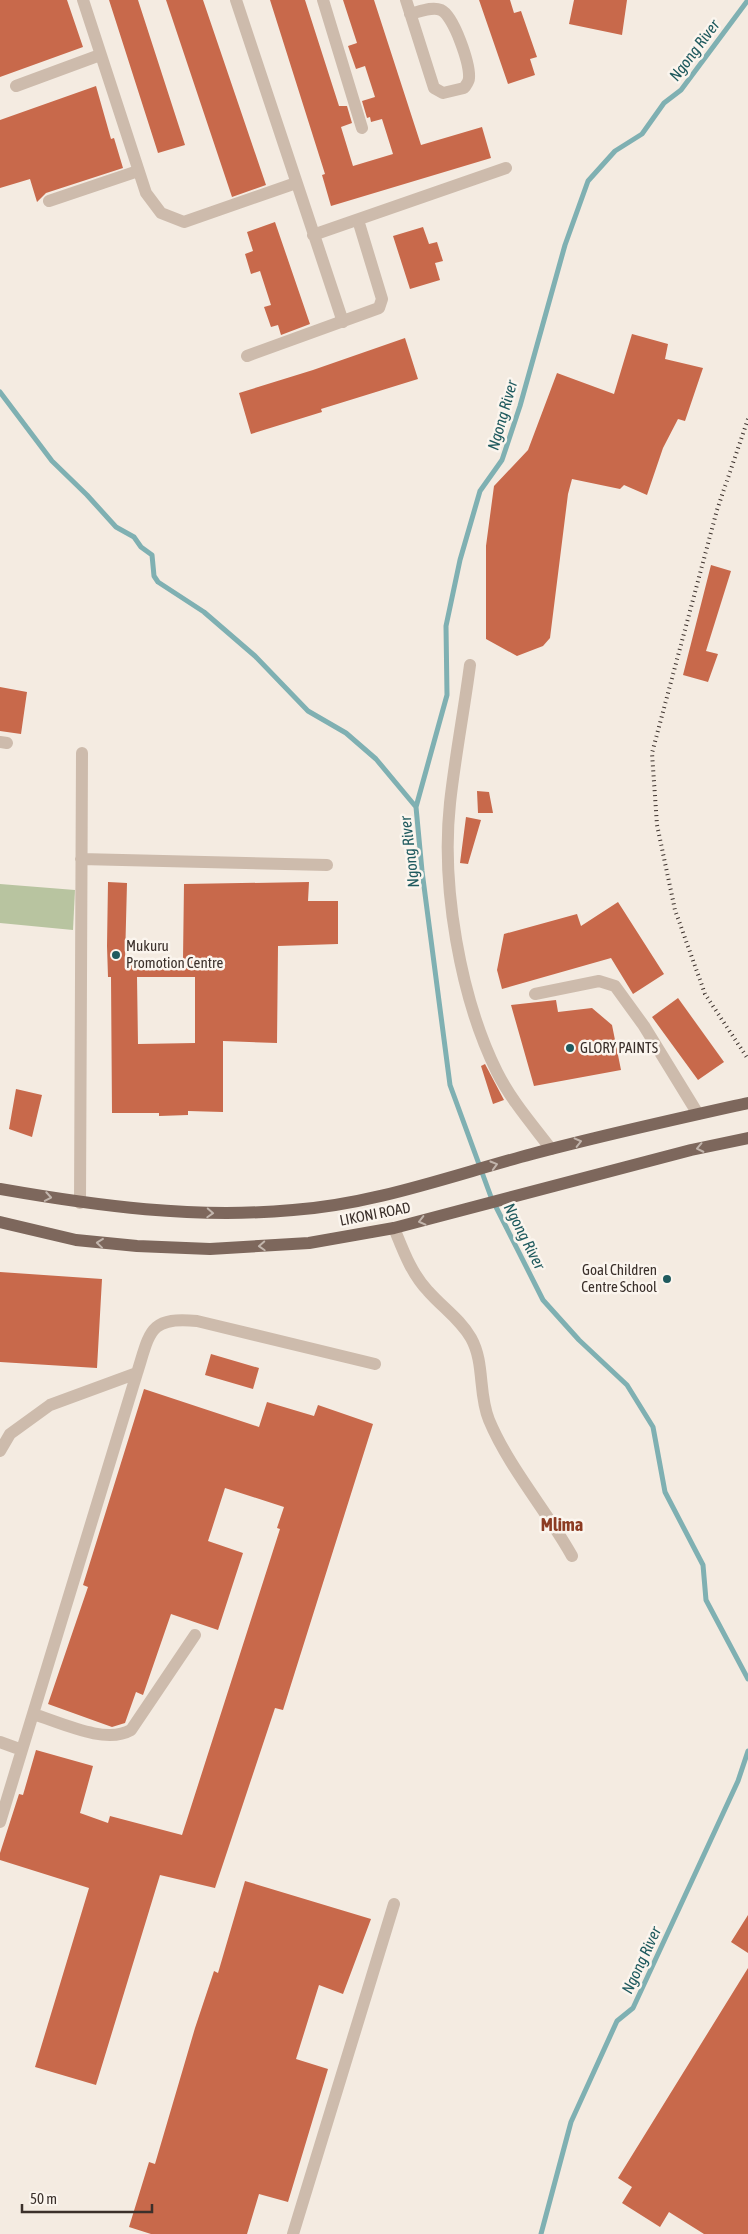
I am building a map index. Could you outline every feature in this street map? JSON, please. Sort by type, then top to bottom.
[{"type":"main road","name":"LIKONI ROAD","points":[[0,1189],[80,1203],[137,1210],[222,1214],[294,1210],[364,1200],[530,1154],[748,1103]]},
{"type":"main road","name":"LIKONI ROAD","points":[[0,1222],[76,1240],[137,1246],[210,1249],[309,1243],[394,1228],[469,1210],[691,1150],[748,1138]]},
{"type":"street","points":[[83,0],[146,193],[152,204],[161,213],[184,222],[296,183]]},
{"type":"street","points":[[236,0],[343,322]]},
{"type":"street","points":[[323,0],[362,128]]},
{"type":"street","points":[[406,0],[410,14],[434,88],[443,93],[464,88],[469,78],[468,67],[453,22],[448,14],[437,9],[410,14]]},
{"type":"street","points":[[16,86],[100,55]]},
{"type":"street","points":[[313,235],[506,168]]},
{"type":"street","points":[[49,201],[138,171]]},
{"type":"street","points":[[247,356],[376,311],[381,305],[382,299],[358,220]]},
{"type":"street","points":[[470,665],[450,804],[447,857],[451,905],[466,988],[483,1042],[498,1074],[521,1111],[551,1149]]},
{"type":"street","points":[[80,1203],[82,754]]},
{"type":"street","points":[[81,859],[327,865]]},
{"type":"street","points":[[535,994],[599,982],[615,986],[644,1026],[698,1114]]},
{"type":"street","points":[[394,1228],[412,1270],[428,1291],[465,1327],[473,1341],[478,1355],[488,1419],[544,1514],[572,1556]]},
{"type":"street","points":[[0,1822],[137,1373],[149,1336],[158,1324],[176,1319],[221,1326],[375,1364]]},
{"type":"street","points":[[0,1451],[10,1434],[50,1405],[137,1373]]},
{"type":"street","points":[[33,1714],[99,1735],[125,1734],[131,1730],[195,1635]]},
{"type":"street","points":[[0,1742],[22,1750]]},
{"type":"street","points":[[293,2234],[394,1904]]},
{"type":"green space","points":[[0,884],[75,890],[73,930],[0,923]]},
{"type":"building","points":[[0,0],[67,0],[83,47],[0,77]]},
{"type":"building","points":[[109,0],[138,0],[185,145],[158,153]]},
{"type":"building","points":[[166,0],[203,0],[266,185],[232,197]]},
{"type":"building","points":[[270,0],[305,0],[339,106],[347,106],[352,123],[341,127],[353,166],[393,154],[382,119],[371,122],[370,117],[367,118],[362,101],[375,97],[365,66],[356,69],[348,46],[357,43],[343,0],[374,0],[421,145],[482,127],[491,158],[331,206],[322,175],[325,174]]},
{"type":"building","points":[[479,0],[510,0],[514,13],[521,11],[537,57],[530,59],[535,75],[508,84]]},
{"type":"building","points":[[574,0],[627,0],[622,35],[569,24]]},
{"type":"building","points":[[96,86],[111,139],[114,138],[123,168],[46,193],[37,202],[30,179],[0,188],[0,120]]},
{"type":"building","points":[[275,222],[310,324],[281,335],[278,325],[271,327],[264,307],[271,305],[260,271],[251,274],[245,254],[253,251],[247,232]]},
{"type":"building","points":[[423,227],[429,244],[437,242],[443,261],[435,263],[440,280],[410,289],[393,236]]},
{"type":"building","points":[[632,334],[668,344],[665,359],[703,368],[685,421],[678,419],[663,448],[647,495],[624,485],[620,489],[572,479],[568,494],[550,638],[543,646],[517,656],[486,639],[486,546],[494,486],[528,450],[557,373],[614,394]]},
{"type":"building","points":[[405,338],[418,379],[321,409],[322,412],[251,434],[239,393]]},
{"type":"building","points":[[711,565],[731,571],[706,651],[718,654],[708,682],[683,675]]},
{"type":"building","points":[[0,687],[27,692],[21,734],[0,731]]},
{"type":"building","points":[[477,791],[489,792],[493,813],[478,813]]},
{"type":"building","points":[[466,817],[481,820],[468,864],[460,863]]},
{"type":"building","points":[[108,882],[127,883],[125,960],[183,959],[184,884],[309,882],[308,901],[338,901],[338,944],[278,946],[277,1043],[223,1041],[223,1112],[188,1111],[188,1115],[159,1116],[159,1113],[112,1113],[111,977],[108,977]],"holes":[[[137,977],[195,977],[195,1043],[138,1044]]]},
{"type":"building","points":[[618,902],[664,974],[633,994],[611,958],[502,989],[497,970],[504,934],[577,914],[581,926]]},
{"type":"building","points":[[678,998],[724,1062],[698,1080],[652,1017]]},
{"type":"building","name":"GLORY PAINTS","points":[[556,1000],[558,1012],[592,1008],[612,1025],[621,1070],[534,1086],[511,1005]]},
{"type":"building","points":[[485,1064],[504,1100],[493,1104],[481,1066]]},
{"type":"building","points":[[16,1089],[42,1095],[32,1137],[9,1129]]},
{"type":"building","points":[[0,1272],[102,1279],[97,1368],[0,1362]]},
{"type":"building","points":[[211,1354],[259,1368],[253,1389],[205,1375]]},
{"type":"building","points":[[144,1389],[259,1427],[267,1402],[314,1416],[318,1405],[373,1424],[283,1710],[275,1708],[215,1888],[160,1875],[96,2085],[35,2067],[89,1888],[0,1860],[0,1853],[19,1794],[23,1795],[36,1750],[93,1766],[80,1813],[108,1823],[110,1816],[182,1835],[280,1529],[277,1528],[284,1507],[225,1488],[208,1541],[243,1553],[218,1630],[171,1614],[143,1695],[136,1692],[125,1723],[112,1727],[48,1704],[88,1587],[83,1585]]},
{"type":"building","points":[[245,1881],[371,1919],[343,1994],[319,1985],[296,2059],[328,2069],[288,2202],[259,2194],[247,2234],[151,2234],[129,2227],[149,2162],[155,2164],[195,2028],[214,1971],[218,1973]]},
{"type":"building","points":[[748,1915],[748,1953],[731,1942]]},
{"type":"building","points":[[748,1968],[748,2234],[704,2234],[669,2212],[660,2227],[622,2203],[632,2187],[618,2178]]},
{"type":"waterway","name":"Ngong River","points":[[748,0],[681,90],[664,103],[642,134],[615,151],[588,181],[565,245],[520,406],[502,460],[480,491],[460,560],[446,626],[447,695],[416,807],[422,871],[450,1085],[491,1197],[543,1300],[579,1340],[627,1385],[653,1427],[665,1492],[703,1565],[706,1600],[748,1679]]},
{"type":"waterway","points":[[0,392],[52,461],[116,527],[134,537],[141,547],[152,555],[154,576],[158,582],[204,612],[255,656],[308,711],[346,733],[376,759],[416,807]]},
{"type":"waterway","name":"Ngong River","points":[[541,2234],[571,2122],[617,2021],[633,2008],[738,1781],[748,1751]]},
{"type":"railway","points":[[748,419],[717,510],[652,753],[657,825],[675,910],[705,994],[748,1059]]},
{"type":"place","name":"Mukuru Promotion Centre","points":[[116,955]]},
{"type":"place","name":"GLORY PAINTS","points":[[570,1048]]},
{"type":"place","name":"Goal Children Centre School","points":[[667,1279]]},
{"type":"district","name":"Mlima","points":[[562,1525]]}]
